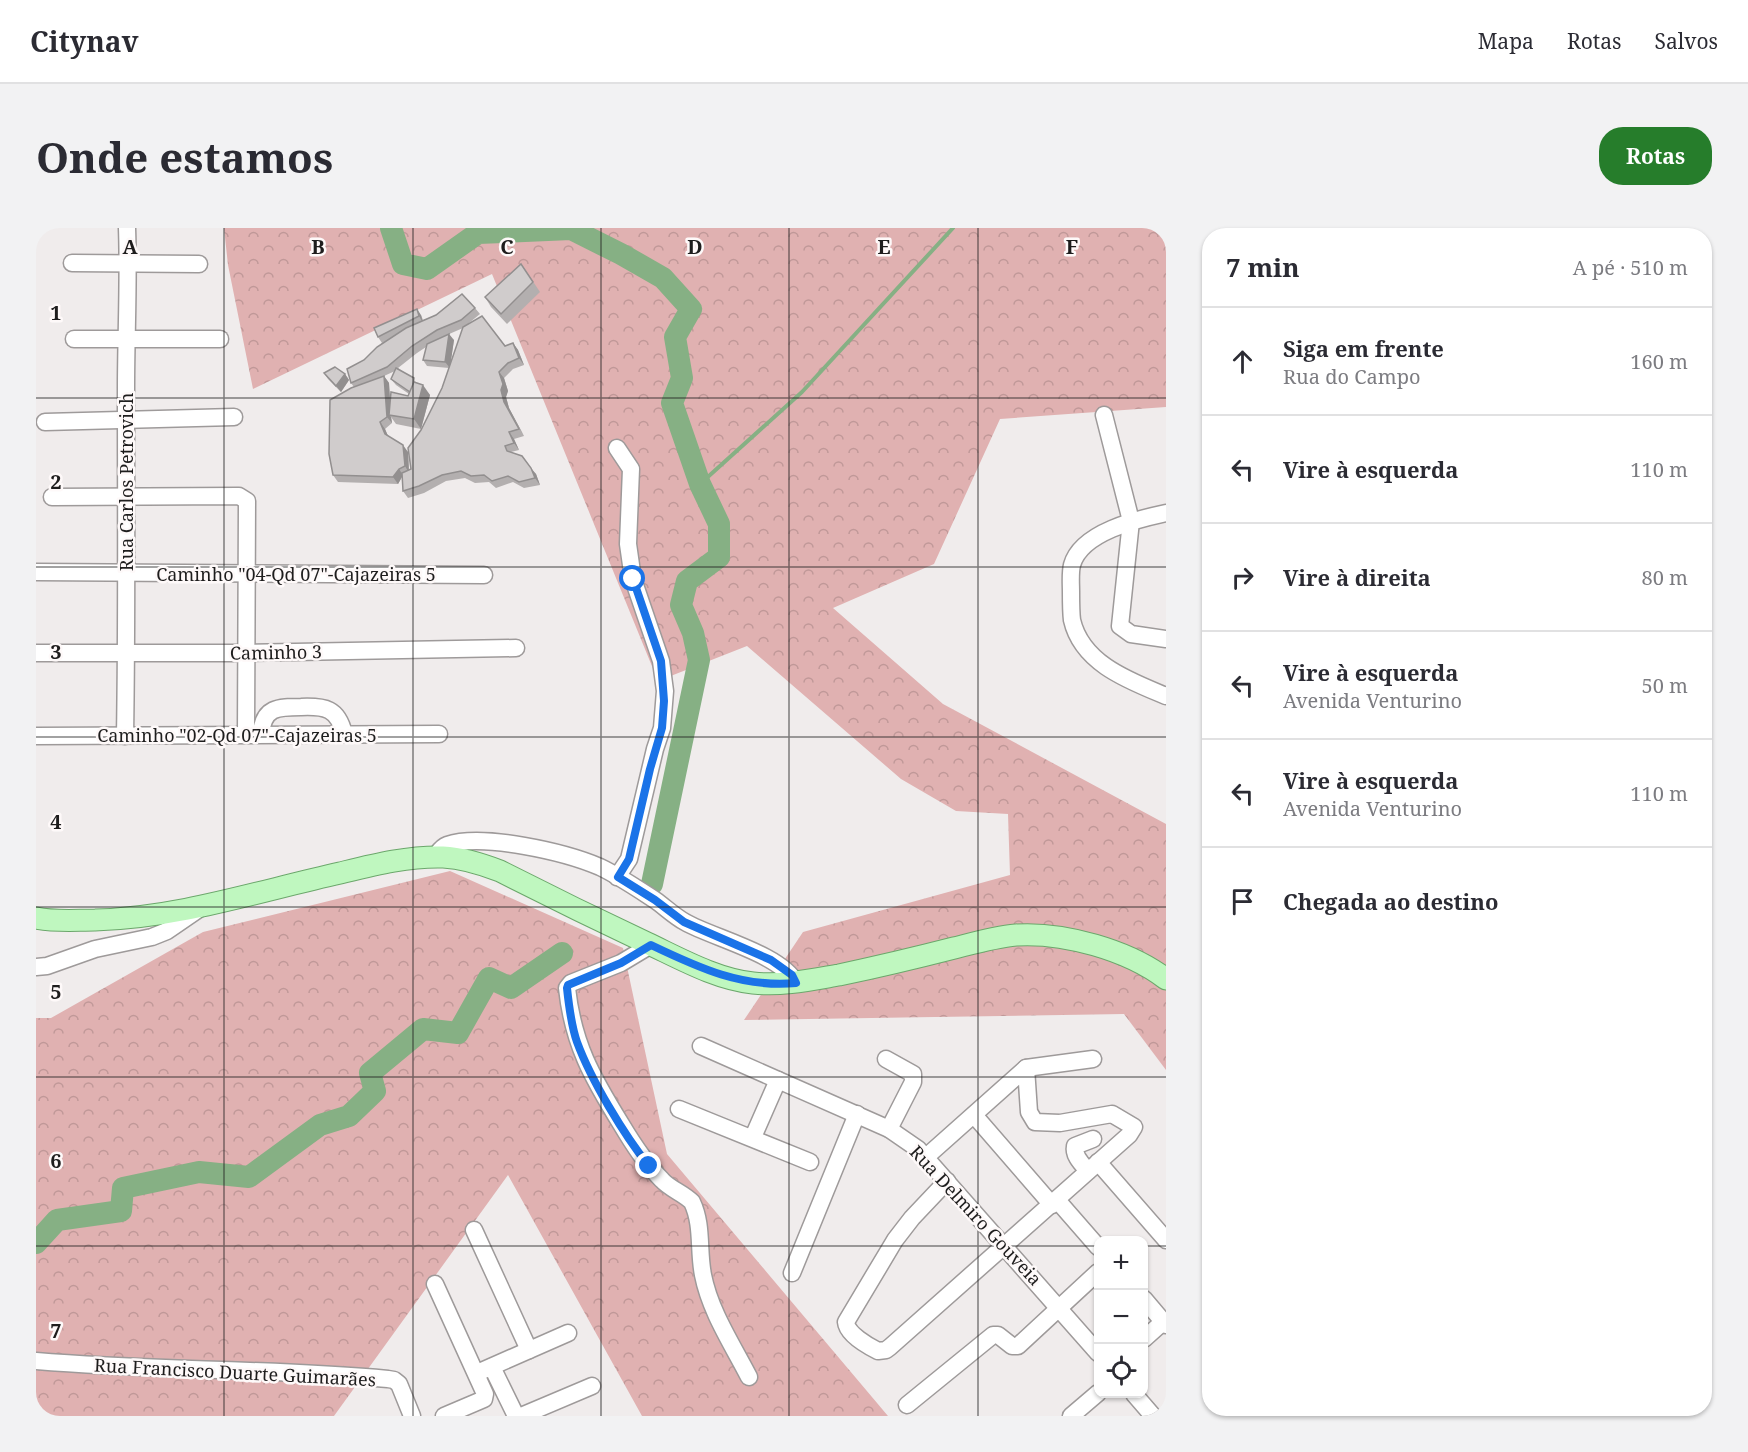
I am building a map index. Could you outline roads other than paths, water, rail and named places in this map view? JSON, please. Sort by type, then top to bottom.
[{"type":"main road","points":[[36,918],[68,921],[123,919],[203,905],[371,866],[412,859],[457,859],[500,871],[651,945],[718,975],[737,980],[776,985],[796,983],[888,965],[982,941],[1017,935],[1053,937],[1100,946],[1143,965],[1166,979]]},
{"type":"street","name":"Rua Carlos Petrovich","points":[[125,736],[127,228]]},
{"type":"street","points":[[72,263],[199,264]]},
{"type":"street","points":[[74,339],[126,341],[220,339]]},
{"type":"street","points":[[1104,415],[1131,521],[1120,626],[1126,633],[1166,639]]},
{"type":"street","points":[[45,422],[234,417]]},
{"type":"street","points":[[618,448],[631,469],[628,544],[633,579],[661,661],[664,701],[662,728],[629,859],[618,877]]},
{"type":"street","points":[[52,497],[239,496],[247,501],[247,653],[254,734]]},
{"type":"street","points":[[1166,513],[1131,521],[1093,540],[1074,560],[1071,567],[1072,621],[1082,642],[1102,663],[1125,679],[1166,696]]},
{"type":"street","name":"Caminho \"04-Qd 07\"-Cajazeiras 5","points":[[36,572],[484,575]]},
{"type":"street","name":"Caminho 3","points":[[36,653],[247,653],[516,648]]},
{"type":"street","points":[[254,734],[264,719],[275,709],[316,706],[336,715],[344,734]]},
{"type":"street","name":"Caminho \"02-Qd 07\"-Cajazeiras 5","points":[[36,736],[439,734]]},
{"type":"street","points":[[434,858],[440,849],[447,845],[473,842],[508,844],[556,852],[600,867],[655,900],[684,922],[771,960],[792,975],[796,983]]},
{"type":"street","points":[[36,966],[47,966],[95,949],[167,931],[203,905]]},
{"type":"street","points":[[651,945],[621,963],[571,983],[567,988],[569,1013],[576,1040],[586,1062],[640,1155],[664,1183],[692,1202],[700,1232],[703,1274],[715,1311],[749,1377]]},
{"type":"street","name":"Rua Delmiro Gouveia","points":[[701,1046],[858,1114],[889,1129],[918,1149],[1094,1348]]},
{"type":"street","points":[[886,1059],[912,1074],[913,1077],[913,1082],[889,1129]]},
{"type":"street","points":[[926,1157],[1026,1068],[1093,1059]]},
{"type":"street","points":[[947,1181],[904,1227],[846,1322],[848,1329],[874,1349],[882,1352],[890,1347],[1055,1202],[1134,1128],[1112,1114],[1060,1123],[1035,1122],[1029,1112],[1026,1068]]},
{"type":"street","points":[[753,1137],[778,1080]]},
{"type":"street","points":[[679,1109],[810,1162]]},
{"type":"street","points":[[792,1273],[858,1114]]},
{"type":"street","points":[[974,1115],[1094,1243]]},
{"type":"street","points":[[1093,1139],[1075,1146],[1075,1156],[1088,1171],[1166,1240]]},
{"type":"street","points":[[474,1230],[529,1350]]},
{"type":"street","points":[[907,1405],[989,1337],[998,1335],[1012,1346],[1018,1346],[1094,1276]]},
{"type":"street","points":[[435,1284],[484,1375],[516,1416]]},
{"type":"street","points":[[1148,1305],[1165,1324],[1148,1336]]},
{"type":"street","points":[[484,1375],[529,1350],[568,1334]]},
{"type":"street","name":"Rua Francisco Duarte Guimarães","points":[[36,1361],[142,1369],[322,1374],[388,1379],[397,1382],[412,1416]]},
{"type":"street","points":[[444,1416],[484,1399],[484,1375]]},
{"type":"street","points":[[521,1416],[592,1386]]},
{"type":"street","points":[[1071,1416],[1094,1396]]},
{"type":"street","points":[[1137,1398],[1153,1416]]},
{"type":"waterway","points":[[391,228],[403,264],[427,269],[478,233],[571,229],[663,278],[691,309],[675,337],[682,378],[672,403],[700,484],[719,524],[719,557],[687,581],[681,605],[693,633],[699,660],[652,884]]},
{"type":"waterway","points":[[700,484],[802,392],[953,228]]},
{"type":"waterway","points":[[36,1243],[57,1220],[121,1211],[123,1188],[199,1172],[249,1177],[320,1125],[349,1116],[375,1091],[370,1073],[423,1029],[458,1033],[489,978],[511,988],[562,953]]}]
